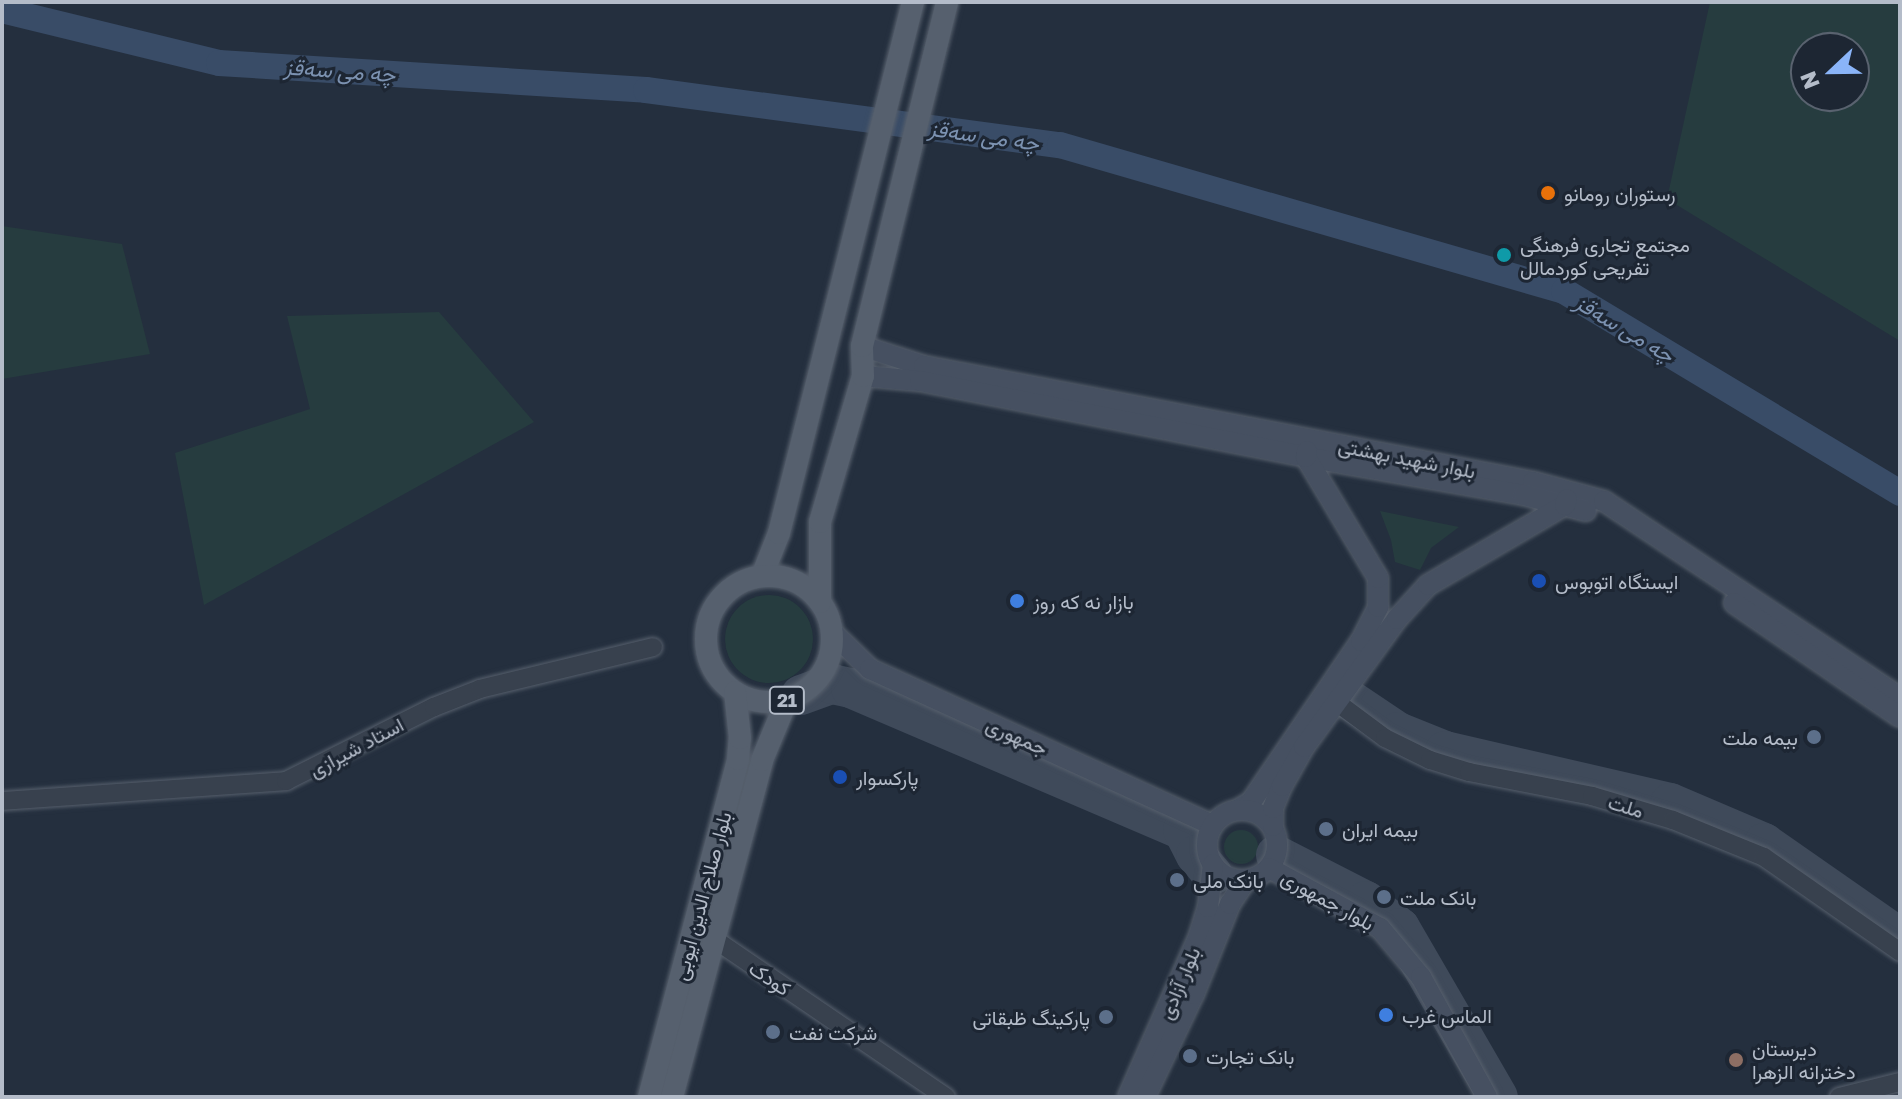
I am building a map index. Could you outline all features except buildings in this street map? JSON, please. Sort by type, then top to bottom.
[{"type":"main road","points":[[762,576],[779,533],[913,2]]},
{"type":"main road","points":[[832,632],[820,602],[820,522],[863,376],[862,346],[947,2]]},
{"type":"main road","name":"بلوار شهید بهشتی","points":[[862,346],[924,366],[1307,448],[1568,499],[1604,501],[1900,698]]},
{"type":"main road","name":"بلوار شهید بهشتی","points":[[863,376],[920,381],[1307,448]]},
{"type":"main road","points":[[1246,880],[1225,876],[1213,864],[1207,848],[1213,825],[1229,812],[1251,802],[1361,641],[1378,607],[1378,578],[1307,448]]},
{"type":"main road","points":[[1145,1097],[1194,994],[1225,915],[1246,880],[1269,868],[1278,845],[1273,826],[1273,808],[1282,786],[1335,701],[1397,619],[1428,585],[1568,499]]},
{"type":"main road","name":"بلوار شهید بهشتی","points":[[1568,499],[1603,515],[1647,543],[1900,717]]},
{"type":"main road","points":[[735,692],[719,678],[709,659],[708,624],[713,611],[730,589],[762,576],[800,584],[820,602]]},
{"type":"main road","name":"21","points":[[735,692],[769,703],[787,700],[815,683],[826,668],[832,632]]},
{"type":"main road","name":"جمهوری","points":[[832,632],[870,669],[1213,825]]},
{"type":"main road","name":"بلوار صلاح الدین ایوبی","points":[[649,1097],[738,759],[740,738],[735,692]]},
{"type":"main road","name":"بلوار صلاح الدین ایوبی","points":[[672,1097],[762,760],[787,700]]},
{"type":"main road","points":[[1239,809],[1262,815],[1273,826]]},
{"type":"main road","name":"بلوار آزادی","points":[[1128,1097],[1199,936],[1208,907],[1213,864]]},
{"type":"main road","name":"بلوار جمهوری","points":[[1269,868],[1380,928],[1421,977],[1487,1097]]},
{"type":"street","name":"استاد شیرازی","points":[[2,801],[286,781],[434,707],[480,689],[653,647]]},
{"type":"street","name":"ملت","points":[[1335,701],[1385,738],[1430,760],[1469,772],[1592,796],[1673,820],[1764,857],[1900,952]]},
{"type":"street","name":"کودک","points":[[714,939],[946,1097]]},
{"type":"street","points":[[1839,1097],[1900,1082]]},
{"type":"green space","points":[[1710,2],[1900,2],[1900,341],[1667,199]]},
{"type":"green space","points":[[2,226],[122,244],[150,354],[2,379]]},
{"type":"green space","points":[[439,312],[534,422],[204,605],[175,453],[310,409],[287,316]]},
{"type":"green space","points":[[1380,511],[1459,527],[1431,548],[1420,570],[1395,562]]},
{"type":"green space","points":[[769,595],[794,602],[806,614],[813,639],[806,664],[794,676],[769,683],[744,676],[732,664],[725,639],[732,614],[744,602]]},
{"type":"green space","points":[[1241,830],[1253,835],[1258,847],[1253,859],[1241,864],[1229,859],[1224,847],[1229,835]]},
{"type":"waterway","name":"چە می سەقز","points":[[2,10],[219,63],[646,90],[1060,145],[1564,291],[1900,493]]},
{"type":"taxiway","points":[[801,695],[832,684],[851,688],[1183,830],[1196,855],[1213,875]]},
{"type":"taxiway","points":[[1341,694],[1398,732],[1445,751],[1670,803],[1764,843],[1900,938]]},
{"type":"taxiway","points":[[1276,855],[1366,901],[1400,928],[1498,1097]]},
{"type":"place","name":"رستوران رومانو","points":[[1548,193]]},
{"type":"place","name":"مجتمع تجاری فرهنگی تفریحی کوردمالل","points":[[1504,255]]},
{"type":"place","name":"ایستگاه اتوبوس","points":[[1539,581]]},
{"type":"place","name":"بازار نه که روز","points":[[1017,601]]},
{"type":"place","name":"بیمه ملت","points":[[1814,737]]},
{"type":"place","name":"پارکسوار","points":[[840,777]]},
{"type":"place","name":"بیمه ایران","points":[[1326,829]]},
{"type":"place","name":"بانک ملی","points":[[1177,880]]},
{"type":"place","name":"بانک ملت","points":[[1384,897]]},
{"type":"place","name":"الماس غرب","points":[[1386,1015]]},
{"type":"place","name":"پارکینگ ظبقاتی","points":[[1106,1017]]},
{"type":"place","name":"شرکت نفت","points":[[773,1032]]},
{"type":"place","name":"بانک تجارت","points":[[1190,1056]]},
{"type":"place","name":"دیرستان دخترانه الزهرا","points":[[1736,1060]]}]
